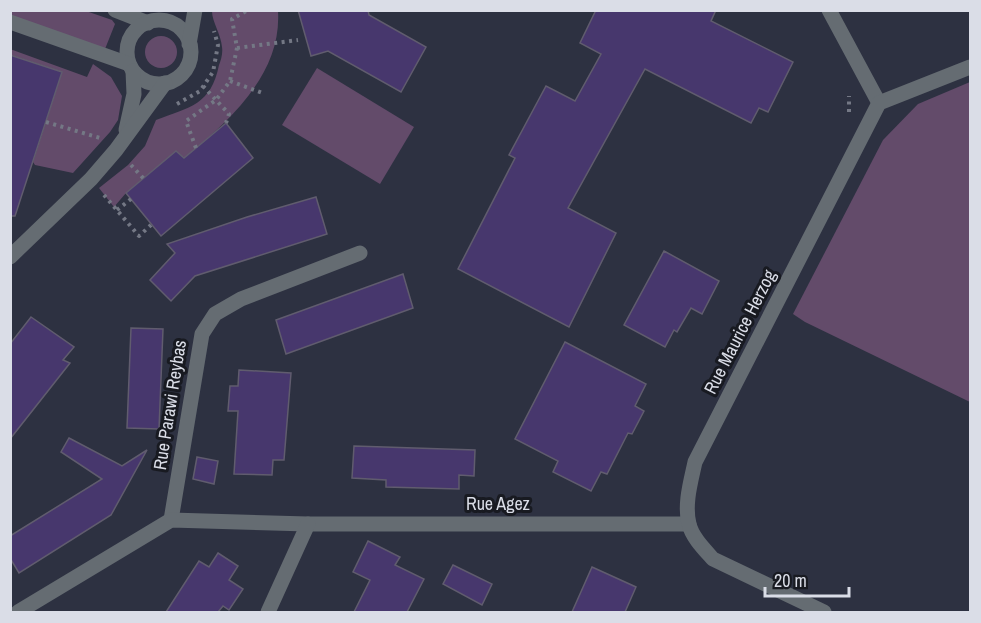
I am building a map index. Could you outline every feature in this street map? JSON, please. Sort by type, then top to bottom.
[{"type":"street","points":[[115,10],[172,23],[180,28],[189,44]]},
{"type":"street","points":[[10,22],[131,67],[147,82],[165,83],[173,81],[186,69],[195,10]]},
{"type":"street","points":[[829,10],[879,103],[970,67]]},
{"type":"street","points":[[124,139],[134,94],[127,54],[132,35],[155,18]]},
{"type":"street","points":[[10,257],[91,179],[165,83]]},
{"type":"street","name":"Rue Maurice Herzog","points":[[688,524],[688,493],[695,462],[879,103]]},
{"type":"street","name":"Rue Parawi Reybas","points":[[171,520],[202,334],[215,314],[242,299],[360,253]]},
{"type":"street","points":[[18,612],[171,520]]},
{"type":"street","name":"Rue Agez","points":[[171,520],[308,524],[688,524]]},
{"type":"street","points":[[268,612],[308,524]]},
{"type":"street","points":[[688,524],[699,544],[713,559],[824,612]]},
{"type":"path","points":[[196,148],[186,121],[216,100],[230,81],[237,48],[232,19],[245,11]]},
{"type":"path","points":[[237,48],[298,40]]},
{"type":"path","points":[[230,81],[265,93]]},
{"type":"path","points":[[203,86],[229,114],[226,123]]},
{"type":"path","points":[[845,121],[849,111],[849,93]]},
{"type":"path","points":[[46,122],[105,140]]},
{"type":"path","points":[[126,160],[144,179]]},
{"type":"path","points":[[97,188],[139,236],[151,225]]},
{"type":"path","points":[[117,210],[131,199]]},
{"type":"shaded area","points":[[11,11],[86,11],[112,20],[115,24],[105,49],[11,17]]},
{"type":"shaded area","points":[[212,11],[278,11],[277,34],[262,76],[250,94],[219,128],[185,158],[176,152],[126,193],[114,207],[99,188],[128,165],[145,146],[156,120],[197,103],[211,89],[222,52]]},
{"type":"shaded area","points":[[161,36],[172,41],[177,52],[172,63],[161,68],[150,63],[145,52],[150,41]]},
{"type":"shaded area","points":[[10,49],[87,77],[93,64],[111,77],[122,96],[118,120],[73,173],[35,165],[33,162],[62,72],[11,55]]},
{"type":"shaded area","points":[[317,68],[414,127],[380,184],[282,125]]},
{"type":"shaded area","points":[[970,82],[970,402],[805,322],[793,314],[883,140],[918,104]]},
{"type":"building","points":[[298,10],[368,10],[369,15],[426,47],[401,92],[328,51],[311,56]]},
{"type":"building","points":[[596,10],[716,10],[711,21],[793,62],[768,112],[759,108],[751,123],[645,69],[568,208],[616,233],[569,327],[458,269],[515,158],[509,155],[546,86],[575,101],[601,54],[580,43]]},
{"type":"building","points":[[10,55],[62,72],[15,216],[10,216]]},
{"type":"building","points":[[226,123],[253,158],[161,236],[126,193],[176,151],[184,158]]},
{"type":"building","points":[[316,197],[327,234],[195,276],[171,301],[150,280],[175,253],[167,244]]},
{"type":"building","points":[[664,251],[719,281],[702,314],[691,308],[677,332],[674,330],[665,347],[624,325]]},
{"type":"building","points":[[403,274],[413,308],[286,354],[276,320]]},
{"type":"building","points":[[31,317],[74,347],[63,360],[70,363],[10,439],[10,344]]},
{"type":"building","points":[[131,328],[163,329],[159,429],[127,428]]},
{"type":"building","points":[[565,342],[646,384],[635,406],[644,411],[632,434],[628,433],[607,474],[601,472],[591,491],[553,472],[558,461],[515,439]]},
{"type":"building","points":[[239,370],[291,373],[284,460],[273,460],[272,475],[234,474],[238,411],[228,411],[230,386],[238,386]]},
{"type":"building","points":[[69,438],[122,466],[147,450],[111,515],[19,573],[10,558],[10,536],[102,479],[61,452]]},
{"type":"building","points":[[354,446],[475,450],[474,476],[459,475],[459,489],[386,487],[386,480],[352,478]]},
{"type":"building","points":[[197,457],[218,461],[214,484],[193,479]]},
{"type":"building","points":[[368,541],[400,557],[395,565],[424,579],[407,612],[354,612],[370,580],[353,572]]},
{"type":"building","points":[[218,553],[238,566],[229,580],[243,589],[229,610],[223,606],[218,612],[166,612],[199,561],[209,567]]},
{"type":"building","points":[[453,565],[492,584],[482,605],[443,584]]},
{"type":"building","points":[[592,567],[636,587],[625,612],[572,612]]}]
